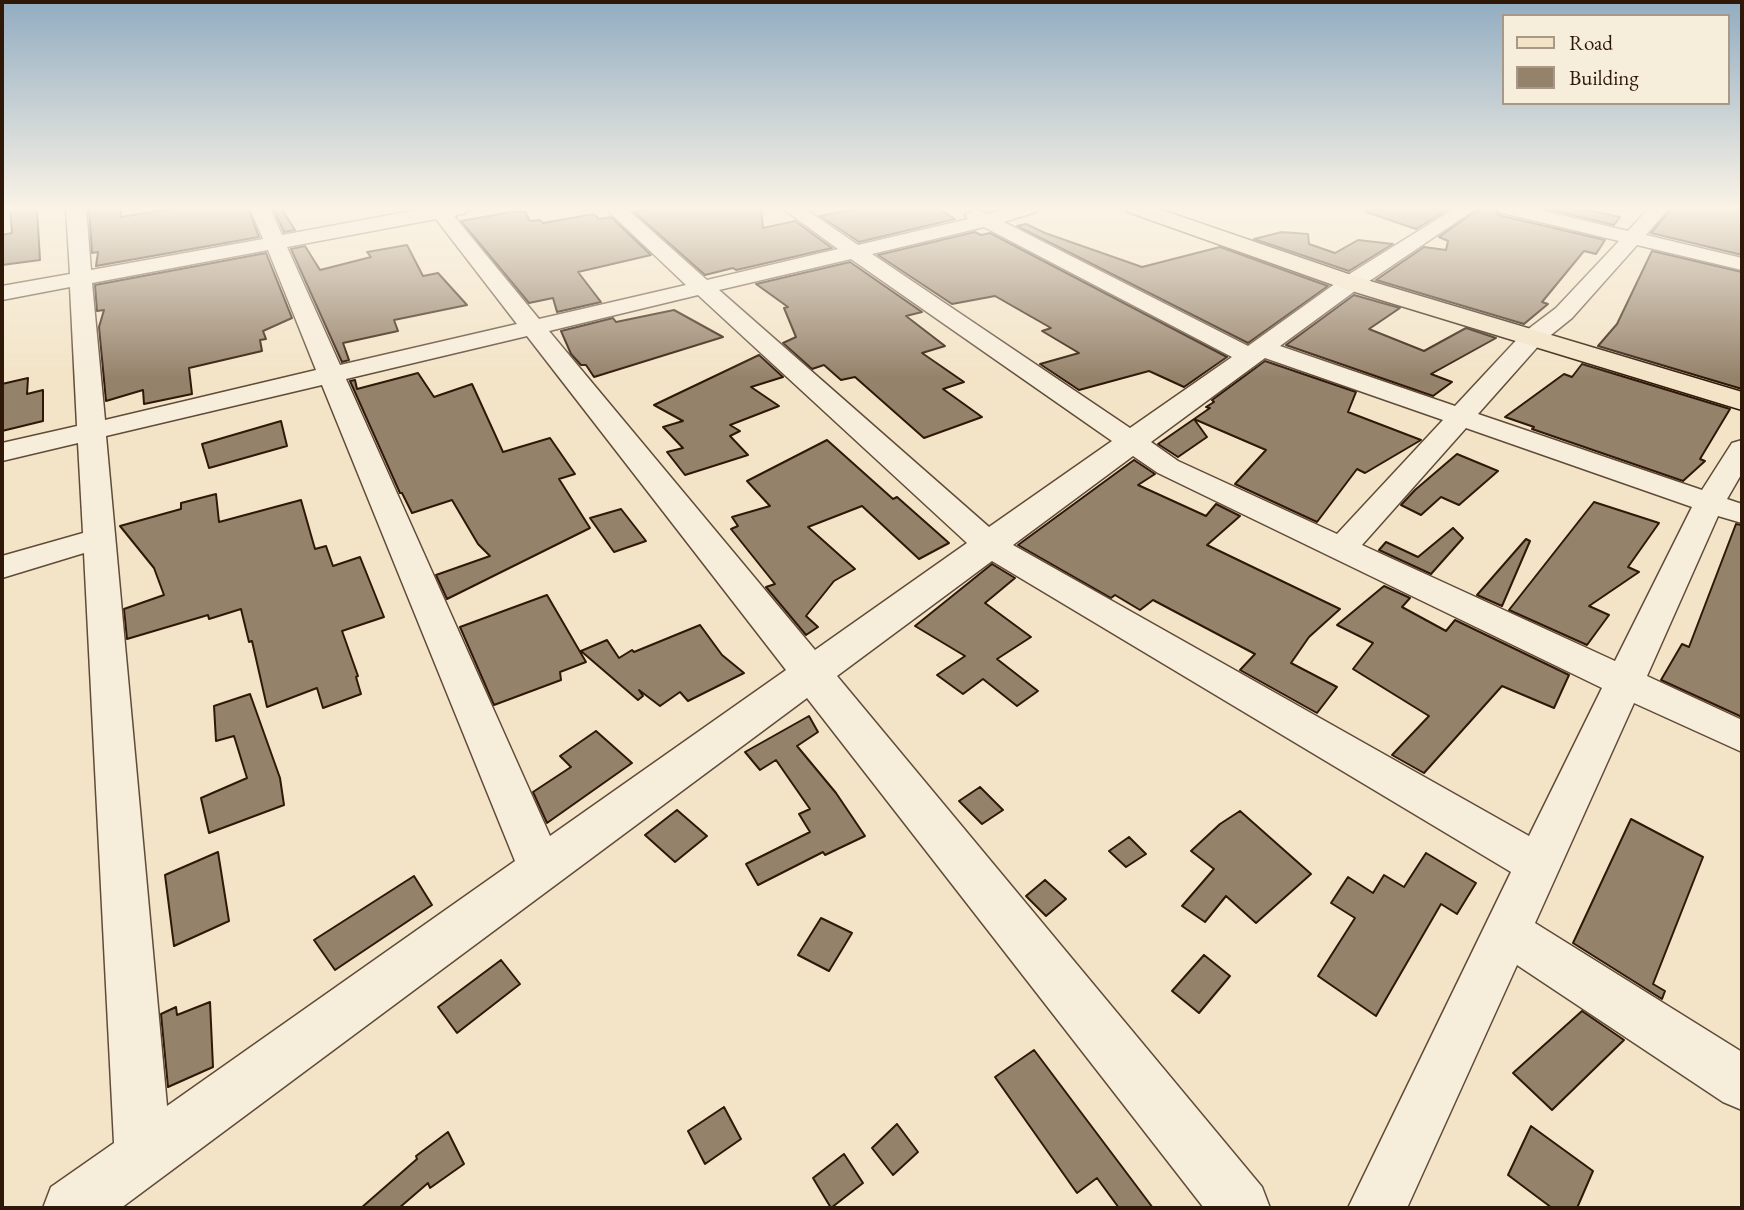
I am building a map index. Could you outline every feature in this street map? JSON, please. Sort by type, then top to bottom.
[{"type":"main road","points":[[1298,264],[1742,401]]},
{"type":"street","points":[[80,264],[143,1156]]},
{"type":"street","points":[[2,293],[160,264]]},
{"type":"street","points":[[285,264],[329,375],[541,868]]},
{"type":"street","points":[[487,264],[532,327],[1241,1208]]},
{"type":"street","points":[[678,264],[988,544],[1049,582],[1539,865]]},
{"type":"street","points":[[2,452],[799,264]]},
{"type":"street","points":[[875,264],[1168,467],[1624,684],[1742,737]]},
{"type":"street","points":[[1075,264],[1255,352],[1461,416],[1726,509]]},
{"type":"street","points":[[72,1208],[810,672],[1380,264]]},
{"type":"street","points":[[1340,549],[1532,338],[1564,313],[1609,264]]},
{"type":"street","points":[[1377,1208],[1624,684],[1726,509],[1742,449]]},
{"type":"street","points":[[2,567],[100,538]]},
{"type":"street","points":[[1507,932],[1742,1083]]},
{"type":"building","points":[[205,264],[271,264],[292,318],[263,331],[266,339],[260,340],[262,351],[189,368],[192,394],[144,404],[143,390],[106,401],[99,327],[104,310],[97,311],[95,285]]},
{"type":"building","points":[[298,264],[317,264],[320,270],[342,264],[417,264],[423,276],[438,273],[467,305],[394,320],[398,331],[343,343],[349,360],[342,362]]},
{"type":"building","points":[[497,264],[610,264],[578,272],[601,302],[557,312],[553,298],[529,303]]},
{"type":"building","points":[[693,264],[760,264],[736,270],[733,268],[705,275]]},
{"type":"building","points":[[839,264],[854,264],[922,312],[906,316],[945,346],[922,353],[964,382],[943,389],[982,417],[924,438],[855,377],[841,380],[824,365],[812,369],[783,343],[796,337],[784,308],[788,307],[756,284]]},
{"type":"building","points":[[892,264],[1050,264],[1227,357],[1184,387],[1149,371],[1079,390],[1040,364],[1079,353],[1042,331],[1051,328],[995,296],[952,304]]},
{"type":"building","points":[[1093,264],[1135,264],[1142,267],[1152,264],[1268,264],[1328,286],[1248,343]]},
{"type":"building","points":[[1330,264],[1360,264],[1349,271]]},
{"type":"building","points":[[1399,264],[1573,264],[1542,302],[1548,304],[1524,324],[1376,280]]},
{"type":"building","points":[[1646,264],[1710,264],[1742,272],[1742,389],[1598,346],[1617,324]]},
{"type":"building","points":[[1354,295],[1400,308],[1369,329],[1424,351],[1466,328],[1496,338],[1431,374],[1452,382],[1433,396],[1286,345]]},
{"type":"building","points":[[674,310],[723,337],[594,377],[586,365],[581,365],[571,354],[561,331],[613,318],[616,322]]},
{"type":"building","points":[[759,355],[783,377],[751,387],[779,406],[730,425],[740,431],[730,436],[748,455],[685,475],[667,452],[683,448],[663,427],[683,421],[654,405]]},
{"type":"building","points":[[1265,361],[1356,392],[1348,412],[1421,440],[1365,473],[1357,469],[1317,522],[1235,484],[1266,450],[1194,419],[1210,408],[1206,407],[1214,402],[1212,400]]},
{"type":"building","points":[[1582,364],[1730,409],[1700,459],[1705,461],[1683,481],[1532,429],[1534,427],[1505,417],[1564,374],[1572,377]]},
{"type":"building","points":[[418,373],[434,397],[472,384],[503,452],[550,438],[575,474],[559,479],[590,528],[447,599],[436,575],[490,556],[478,544],[452,500],[412,513],[400,493],[350,381],[355,380],[357,389]]},
{"type":"building","points":[[28,378],[27,394],[43,390],[43,421],[2,431],[2,384]]},
{"type":"building","points":[[1194,419],[1207,437],[1178,457],[1158,444]]},
{"type":"building","points":[[281,421],[287,446],[209,468],[202,444]]},
{"type":"building","points":[[827,440],[893,499],[897,497],[949,543],[919,559],[862,506],[808,527],[855,569],[834,581],[806,616],[818,627],[806,635],[766,587],[775,584],[731,529],[738,526],[732,517],[770,506],[747,481]]},
{"type":"building","points":[[1457,454],[1498,471],[1459,505],[1441,497],[1421,515],[1401,505],[1415,490]]},
{"type":"building","points":[[1134,460],[1155,474],[1138,485],[1206,516],[1216,504],[1240,516],[1207,545],[1340,609],[1309,637],[1291,663],[1337,687],[1317,713],[1240,670],[1255,654],[1153,600],[1140,610],[1115,595],[1111,598],[1018,545]]},
{"type":"building","points":[[216,494],[219,522],[301,500],[315,549],[326,546],[333,566],[360,557],[384,617],[342,631],[358,676],[356,677],[361,694],[323,708],[317,688],[267,707],[252,641],[249,642],[241,609],[209,619],[208,615],[127,639],[124,609],[164,595],[154,568],[120,526],[181,509],[181,503]]},
{"type":"building","points":[[1594,502],[1659,523],[1628,567],[1639,572],[1589,606],[1609,615],[1587,645],[1509,610]]},
{"type":"building","points":[[621,509],[646,541],[614,552],[590,518]]},
{"type":"building","points":[[1736,524],[1742,525],[1742,717],[1661,680],[1682,644],[1689,647]]},
{"type":"building","points":[[1453,528],[1463,538],[1431,574],[1379,550],[1386,542],[1418,557]]},
{"type":"building","points":[[1526,539],[1530,541],[1502,606],[1477,595]]},
{"type":"building","points":[[992,564],[1015,578],[985,603],[1031,637],[997,659],[1038,691],[1017,706],[983,679],[963,694],[937,675],[965,656],[915,626]]},
{"type":"building","points":[[1384,586],[1410,598],[1402,607],[1446,631],[1455,620],[1569,675],[1554,708],[1502,686],[1424,773],[1392,755],[1429,716],[1353,669],[1373,643],[1337,625]]},
{"type":"building","points":[[547,595],[586,662],[560,672],[561,680],[494,705],[460,627]]},
{"type":"building","points":[[700,625],[722,655],[744,673],[688,701],[680,692],[660,706],[639,690],[643,696],[638,700],[581,651],[607,640],[619,658],[632,650],[634,652]]},
{"type":"building","points":[[250,694],[280,778],[284,805],[209,833],[201,798],[247,778],[234,736],[216,741],[214,706]]},
{"type":"building","points":[[809,716],[818,732],[797,746],[836,793],[865,836],[825,855],[823,852],[758,885],[746,864],[810,832],[799,814],[810,809],[776,760],[760,770],[745,752]]},
{"type":"building","points":[[596,731],[632,763],[547,823],[533,792],[571,767],[560,756]]},
{"type":"building","points":[[980,787],[1003,810],[982,824],[959,801]]},
{"type":"building","points":[[677,810],[707,836],[675,862],[645,835]]},
{"type":"building","points":[[1240,811],[1311,874],[1256,923],[1226,896],[1205,922],[1182,906],[1214,869],[1191,851],[1220,824]]},
{"type":"building","points":[[1631,819],[1703,857],[1653,984],[1665,991],[1662,999],[1573,943]]},
{"type":"building","points":[[1129,837],[1146,854],[1126,867],[1109,851]]},
{"type":"building","points":[[218,852],[229,921],[174,946],[165,875]]},
{"type":"building","points":[[1426,853],[1476,883],[1457,914],[1441,904],[1376,1016],[1318,976],[1355,918],[1331,903],[1348,877],[1373,893],[1384,875],[1404,887]]},
{"type":"building","points":[[414,876],[432,905],[335,970],[314,940]]},
{"type":"building","points":[[1045,880],[1066,899],[1046,916],[1026,896]]},
{"type":"building","points":[[821,918],[852,933],[829,971],[798,955]]},
{"type":"building","points":[[1204,955],[1230,976],[1199,1013],[1172,991]]},
{"type":"building","points":[[501,960],[520,984],[457,1033],[438,1007]]},
{"type":"building","points":[[210,1002],[213,1067],[168,1087],[161,1014],[176,1007],[177,1015]]},
{"type":"building","points":[[1582,1011],[1624,1040],[1552,1110],[1513,1073]]},
{"type":"building","points":[[1034,1050],[1153,1208],[1119,1208],[1097,1178],[1077,1193],[995,1077]]},
{"type":"building","points":[[724,1107],[741,1139],[705,1164],[688,1131]]},
{"type":"building","points":[[897,1124],[918,1152],[893,1175],[872,1148]]},
{"type":"building","points":[[1531,1126],[1593,1171],[1577,1208],[1552,1208],[1508,1175]]},
{"type":"building","points":[[448,1132],[464,1164],[430,1188],[428,1183],[399,1208],[361,1208],[417,1159],[416,1156]]},
{"type":"building","points":[[844,1154],[863,1183],[831,1208],[813,1178]]}]
